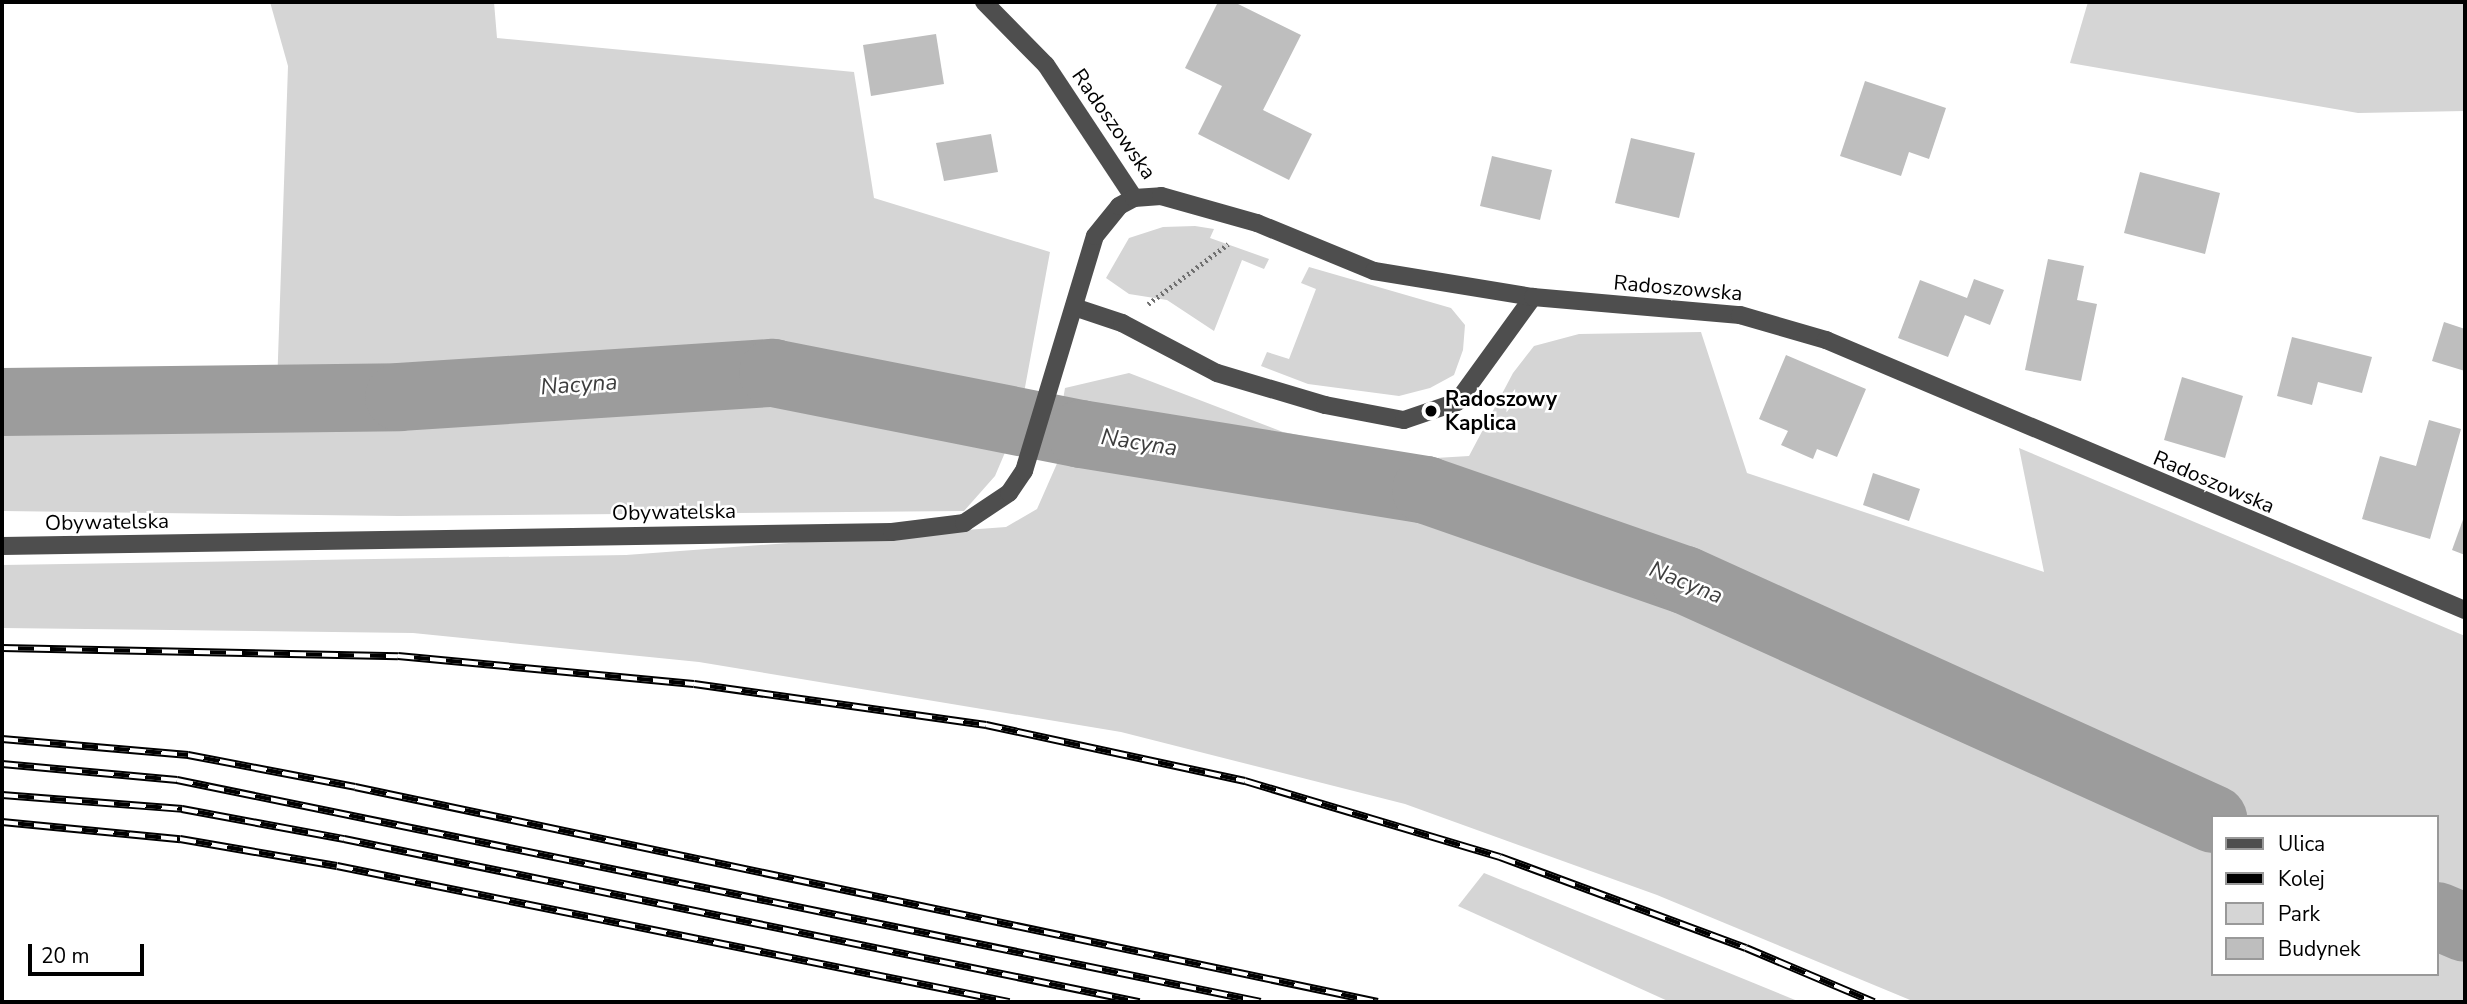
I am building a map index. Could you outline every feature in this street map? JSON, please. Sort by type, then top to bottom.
[{"type":"street","name":"Radoszowska","points":[[984,2],[1046,65],[1135,198],[1178,198],[1256,223],[1374,271],[1533,297],[1740,315],[1826,340],[2465,610]]},
{"type":"street","name":"Obywatelska","points":[[2,546],[912,530],[964,523],[990,509],[1010,493],[1034,449],[1095,236],[1119,206],[1135,198]]},
{"type":"street","points":[[1074,307],[1122,323],[1216,373],[1325,405],[1404,420],[1457,402],[1533,297]]},
{"type":"path","points":[[1122,323],[1256,223]]},
{"type":"green space","points":[[270,2],[494,2],[497,38],[854,72],[874,198],[1050,252],[1021,409],[772,364],[405,388],[277,387],[288,66]]},
{"type":"green space","points":[[2088,2],[2465,2],[2465,111],[2358,113],[2070,63]]},
{"type":"green space","points":[[1195,226],[1214,229],[1210,238],[1269,259],[1264,269],[1242,260],[1214,331],[1167,300],[1129,294],[1106,278],[1129,238],[1163,227]]},
{"type":"green space","points":[[1309,267],[1451,308],[1465,325],[1463,350],[1454,375],[1430,388],[1399,396],[1308,384],[1261,366],[1267,352],[1289,359],[1316,289],[1301,283]]},
{"type":"green space","points":[[1701,332],[1747,473],[2044,572],[2019,448],[2465,636],[2465,913],[2439,902],[2439,815],[2247,815],[1706,569],[1430,484],[1060,417],[1065,388],[1129,373],[1283,432],[1419,459],[1469,456],[1513,373],[1534,346],[1579,334]]},
{"type":"green space","points":[[764,388],[1012,436],[995,476],[964,511],[399,516],[2,511],[2,420],[487,418]]},
{"type":"green space","points":[[1066,443],[1423,499],[2212,829],[2212,976],[2439,976],[2439,929],[2465,941],[2465,1002],[1915,1002],[1657,895],[1405,804],[1121,732],[699,662],[413,633],[2,628],[2,565],[626,555],[1006,527],[1037,509]]},
{"type":"green space","points":[[1484,873],[1800,1002],[1670,1002],[1458,906]]},
{"type":"building","points":[[1218,2],[1234,2],[1301,35],[1263,110],[1312,134],[1289,180],[1198,134],[1222,86],[1185,68]]},
{"type":"building","points":[[936,34],[944,84],[871,96],[863,45]]},
{"type":"building","points":[[1865,81],[1946,108],[1929,159],[1909,152],[1901,176],[1840,156]]},
{"type":"building","points":[[991,134],[998,172],[944,181],[936,143]]},
{"type":"building","points":[[1631,138],[1695,153],[1679,218],[1615,203]]},
{"type":"building","points":[[1492,156],[1552,170],[1540,220],[1480,206]]},
{"type":"building","points":[[2140,172],[2220,193],[2205,254],[2124,233]]},
{"type":"building","points":[[2048,259],[2084,266],[2077,300],[2097,304],[2081,381],[2025,370]]},
{"type":"building","points":[[1974,279],[2004,290],[1990,325],[1965,315],[1948,357],[1898,338],[1920,280],[1967,298]]},
{"type":"building","points":[[2444,322],[2465,329],[2465,371],[2432,361]]},
{"type":"building","points":[[2292,337],[2372,357],[2362,393],[2318,382],[2312,405],[2277,396]]},
{"type":"building","points":[[1786,355],[1866,389],[1837,457],[1817,449],[1813,459],[1781,445],[1788,431],[1759,419]]},
{"type":"building","points":[[2182,377],[2243,396],[2225,458],[2164,440]]},
{"type":"building","points":[[2429,420],[2461,429],[2430,539],[2362,519],[2380,456],[2416,466]]},
{"type":"building","points":[[1873,473],[1920,489],[1909,521],[1863,505]]},
{"type":"building","points":[[2465,514],[2465,555],[2452,550]]},
{"type":"waterway","name":"Nacyna","points":[[2,402],[399,397],[773,373],[1081,434],[1426,490],[1685,580],[2212,819]]},
{"type":"waterway","name":"Nacyna","points":[[2439,917],[2465,928]]},
{"type":"railway","points":[[2,648],[398,656],[694,684],[986,725],[1245,781],[1500,857],[1746,948],[1874,1002]]},
{"type":"railway","points":[[2,739],[188,755],[355,787],[1378,1002]]},
{"type":"railway","points":[[2,764],[177,780],[1261,1002]]},
{"type":"railway","points":[[2,795],[182,809],[344,839],[1139,1002]]},
{"type":"railway","points":[[2,822],[180,839],[337,866],[1009,1002]]},
{"type":"place","name":"Radoszowy Kaplica","points":[[1431,411]]}]
